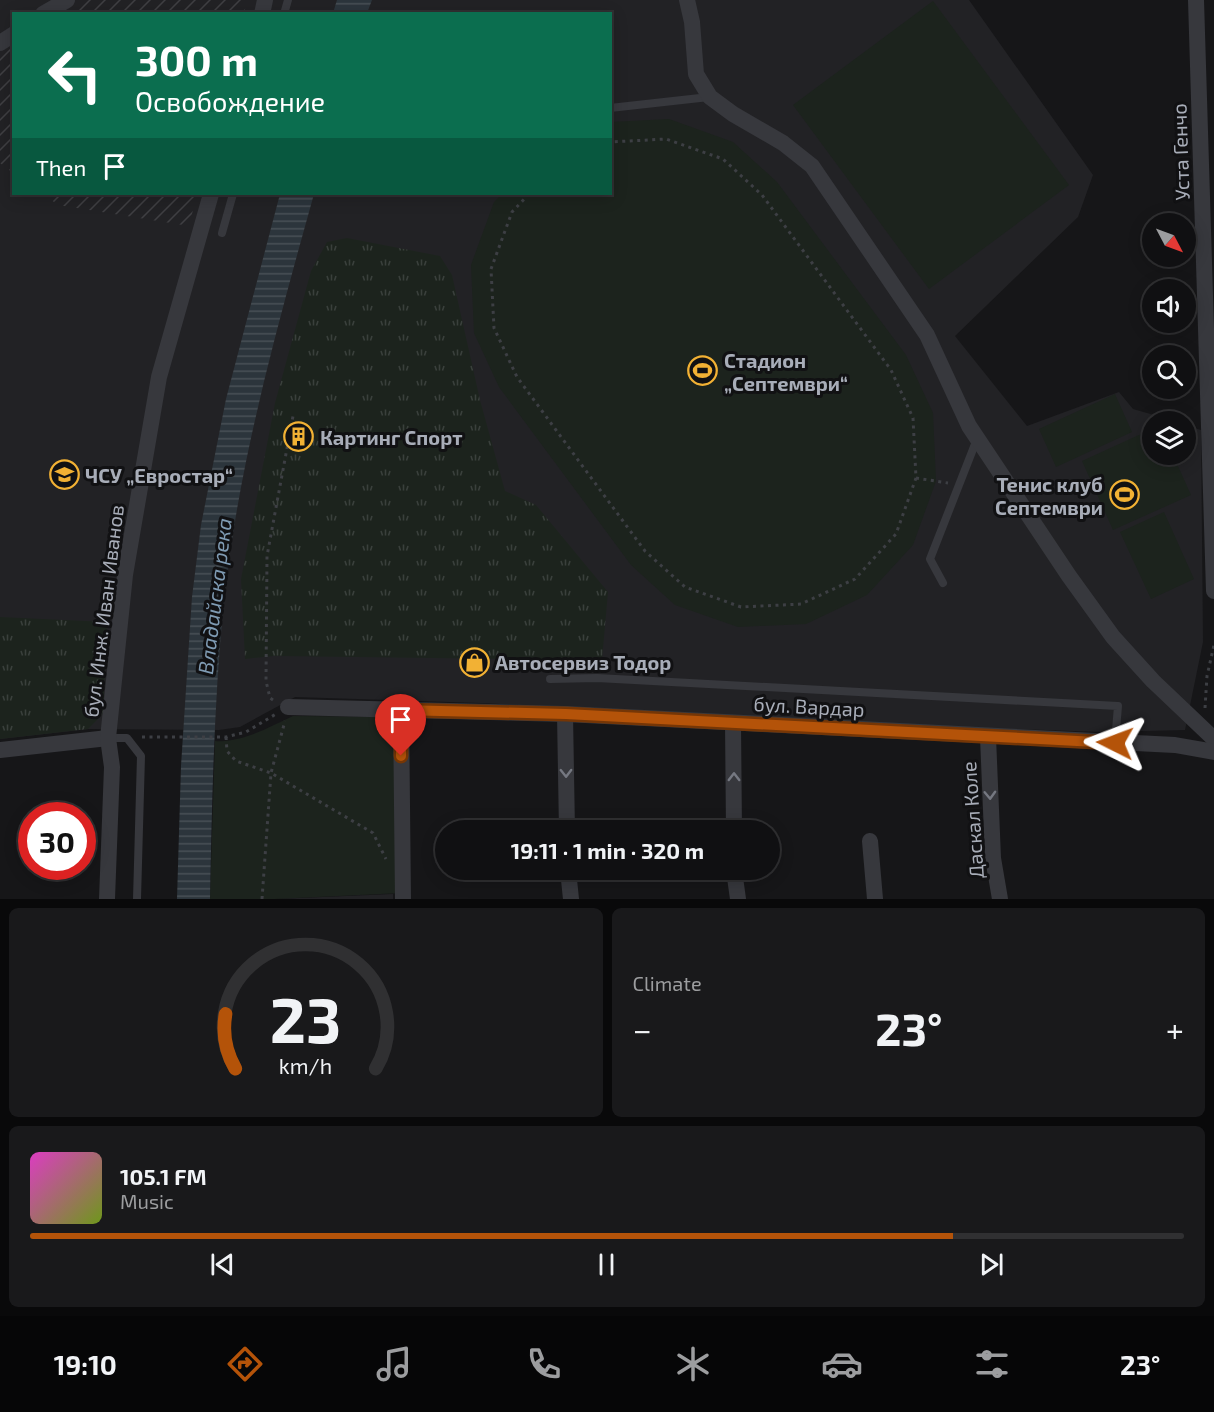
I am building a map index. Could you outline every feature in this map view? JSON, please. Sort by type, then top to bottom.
[{"type":"street","points":[[46,12],[67,0]]},
{"type":"street","points":[[687,0],[692,22],[696,74],[710,97],[733,114],[783,143],[812,166],[927,335],[969,426],[1069,576],[1113,637],[1153,681],[1209,734]]},
{"type":"street","name":"Уста Генчо","points":[[1196,0],[1210,294],[1214,591]]},
{"type":"street","name":"бул. Инж. Иван Иванов","points":[[107,899],[112,766],[108,738],[125,575],[159,377],[211,195]]},
{"type":"street","name":"бул. Вардар","points":[[288,707],[566,714],[1175,745],[1214,752]]},
{"type":"street","points":[[401,710],[403,899]]},
{"type":"street","points":[[566,714],[567,820]]},
{"type":"street","points":[[734,723],[734,820]]},
{"type":"street","name":"Даскал Коле","points":[[988,737],[993,858],[1000,899]]},
{"type":"street","points":[[0,750],[108,738]]},
{"type":"street","points":[[870,841],[874,899]]},
{"type":"street","points":[[569,880],[571,899]]},
{"type":"street","points":[[735,880],[738,899]]},
{"type":"lane","points":[[612,108],[710,97]]},
{"type":"lane","points":[[222,233],[233,195]]},
{"type":"lane","points":[[943,583],[930,559],[977,438]]},
{"type":"lane","points":[[550,679],[597,678],[1118,706],[1115,743]]},
{"type":"lane","points":[[108,738],[127,738],[141,756],[136,899]]},
{"type":"path","points":[[528,195],[512,212],[491,268],[494,328],[517,377],[645,551],[685,587],[741,608],[801,604],[855,579],[896,534],[916,478],[913,418],[891,370],[762,195],[723,159],[666,139],[612,142]]},
{"type":"path","points":[[288,707],[270,699],[267,690],[267,556],[293,416]]},
{"type":"path","points":[[916,478],[959,484]]},
{"type":"path","points":[[1209,734],[1207,676],[1214,645]]},
{"type":"path","points":[[127,738],[226,737],[246,732],[288,707]]},
{"type":"path","points":[[262,899],[271,773],[288,707]]},
{"type":"path","points":[[226,737],[227,751],[236,761],[271,773],[374,833],[388,863]]},
{"type":"shaded area","points":[[0,0],[969,0],[1093,175],[1078,217],[955,336],[1027,426],[1119,392],[1133,409],[1142,412],[1142,465],[1196,465],[1196,428],[1201,430],[1203,642],[1185,730],[1102,732],[985,728],[480,703],[295,697],[240,727],[219,730],[89,729],[0,739]]},
{"type":"shaded area","points":[[83,0],[247,0],[244,12],[64,12]]},
{"type":"shaded area","points":[[12,46],[12,172],[0,163],[0,54]]},
{"type":"shaded area","points":[[44,195],[197,195],[189,226],[58,205]]},
{"type":"shaded area","points":[[393,894],[393,899],[275,899]]},
{"type":"green space","points":[[933,1],[1069,185],[929,289],[793,105]]},
{"type":"green space","name":"Стадион „Септември“","points":[[669,119],[733,142],[777,182],[906,355],[933,413],[936,481],[913,545],[867,595],[806,624],[738,627],[675,605],[631,565],[499,387],[474,333],[471,265],[494,202],[501,195],[612,195],[612,122]]},
{"type":"green space","points":[[347,238],[440,256],[452,275],[480,400],[505,491],[536,505],[608,592],[602,660],[274,656],[245,659],[241,579],[275,403],[311,271],[327,242]]},
{"type":"green space","points":[[1115,394],[1132,432],[1056,467],[1039,429]]},
{"type":"green space","points":[[1142,434],[1142,465],[1178,465],[1191,495],[1113,530],[1082,461]]},
{"type":"green space","points":[[1164,512],[1194,579],[1151,599],[1120,532]]},
{"type":"green space","points":[[0,617],[107,622],[103,714],[88,729],[0,739]]},
{"type":"green space","points":[[293,716],[395,717],[402,893],[275,899],[210,899],[215,741],[245,737]]},
{"type":"water","points":[[337,0],[372,0],[367,12],[333,12]]},
{"type":"water","name":"Владайска река","points":[[280,195],[314,195],[286,294],[249,446],[231,548],[218,675],[210,899],[177,899],[181,766],[192,597],[201,525],[226,399]]},
{"type":"place","name":"Стадион „Септември“","points":[[703,371]]},
{"type":"place","name":"Картинг Спорт","points":[[299,437]]},
{"type":"place","name":"ЧСУ „Евростар“","points":[[64,475]]},
{"type":"place","name":"Тенис клуб Септември","points":[[1124,495]]},
{"type":"place","name":"Автосервиз Тодор","points":[[474,662]]},
{"type":"route","points":[[401,756],[401,710],[566,714],[1115,743]]}]
